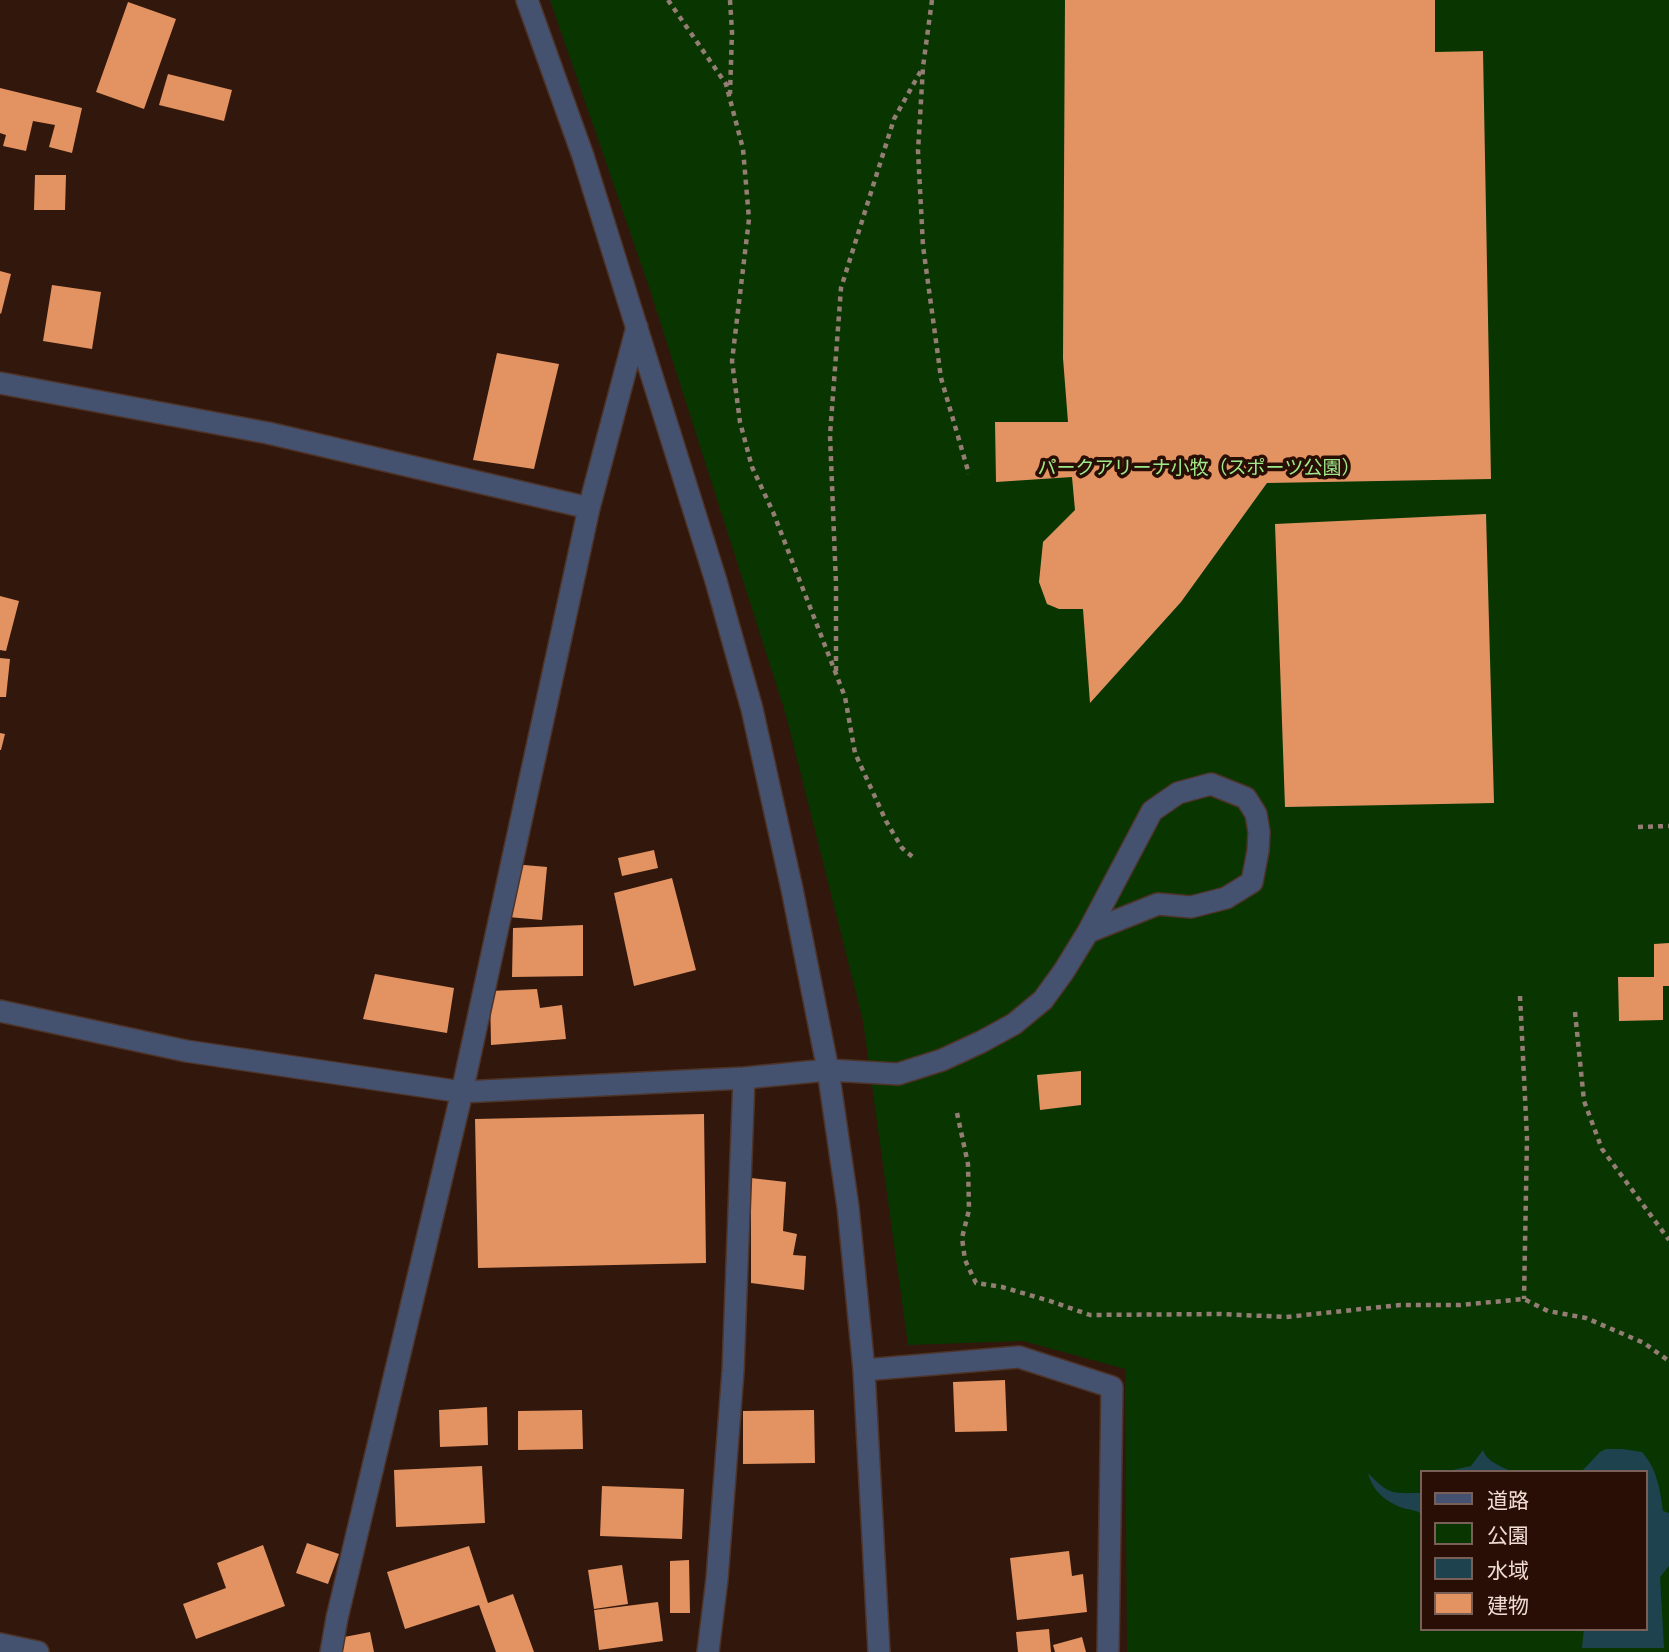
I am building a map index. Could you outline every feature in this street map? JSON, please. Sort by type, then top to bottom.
[{"type":"street","points":[[527,0],[583,156],[716,582],[752,709],[792,889],[828,1070],[848,1208],[864,1370],[879,1652]]},
{"type":"street","points":[[331,1652],[340,1604],[462,1092],[589,508],[636,327]]},
{"type":"street","points":[[0,383],[268,433],[589,508]]},
{"type":"street","points":[[0,1011],[186,1051],[462,1092],[744,1079],[828,1070],[898,1074],[942,1060],[981,1042],[1014,1024],[1043,1000],[1088,932],[1152,811],[1178,793],[1211,784],[1246,798],[1256,814],[1259,832],[1252,882],[1226,898],[1191,907],[1158,904],[1088,932]]},
{"type":"street","points":[[708,1652],[717,1579],[733,1371],[744,1079]]},
{"type":"street","points":[[864,1370],[1018,1357],[1112,1387],[1108,1652]]},
{"type":"street","points":[[0,1644],[38,1652]]},
{"type":"path","points":[[668,0],[726,84],[743,149],[749,219],[732,361],[740,422],[752,467],[774,512],[845,697],[855,752],[886,821],[902,848],[914,858]]},
{"type":"path","points":[[730,0],[730,100]]},
{"type":"path","points":[[932,0],[922,67],[918,151],[923,246],[941,378],[969,474]]},
{"type":"path","points":[[836,676],[836,584],[830,435],[841,288],[894,119],[922,67]]},
{"type":"path","points":[[1638,827],[1669,825]]},
{"type":"path","points":[[1520,996],[1527,1139],[1524,1299]]},
{"type":"path","points":[[1575,1012],[1584,1101],[1602,1149],[1669,1240]]},
{"type":"path","points":[[957,1113],[968,1164],[969,1210],[962,1238],[965,1260],[976,1283],[1002,1287],[1090,1315],[1221,1314],[1286,1317],[1400,1305],[1460,1305],[1524,1299],[1548,1311],[1586,1318],[1644,1343],[1669,1361]]},
{"type":"green space","name":"パークアリーナ小牧（スポーツ公園）","points":[[550,0],[1669,0],[1669,1652],[1127,1652],[1125,1369],[1023,1341],[908,1345],[863,1021],[786,715],[650,290]]},
{"type":"water","points":[[1606,1449],[1622,1449],[1642,1452],[1654,1472],[1663,1511],[1669,1513],[1669,1566],[1660,1577],[1664,1648],[1582,1648],[1584,1631],[1648,1631],[1648,1470],[1583,1470]]},
{"type":"water","points":[[1483,1450],[1491,1461],[1508,1470],[1453,1470],[1471,1466]]},
{"type":"water","points":[[1368,1473],[1392,1492],[1420,1493],[1420,1513],[1389,1501],[1372,1484]]},
{"type":"building","points":[[1065,0],[1435,0],[1435,52],[1483,51],[1491,479],[1267,483],[1181,602],[1090,703],[1083,609],[1059,609],[1047,604],[1039,582],[1043,542],[1075,510],[1072,477],[996,482],[995,422],[1068,422],[1063,358]]},
{"type":"building","points":[[128,2],[176,19],[144,109],[96,92]]},
{"type":"building","points":[[168,74],[232,90],[224,121],[159,105]]},
{"type":"building","points":[[0,88],[82,108],[72,153],[49,147],[55,125],[33,121],[26,151],[3,146],[6,135],[0,133]]},
{"type":"building","points":[[35,175],[66,175],[65,210],[34,210]]},
{"type":"building","points":[[0,271],[11,274],[1,314],[0,313]]},
{"type":"building","points":[[52,285],[101,292],[92,349],[43,341]]},
{"type":"building","points":[[497,353],[559,364],[534,469],[473,460]]},
{"type":"building","points":[[1486,514],[1494,803],[1285,807],[1275,524]]},
{"type":"building","points":[[0,596],[19,601],[6,651],[0,650]]},
{"type":"building","points":[[0,658],[10,659],[6,697],[0,697]]},
{"type":"building","points":[[0,733],[5,734],[1,750],[0,750]]},
{"type":"building","points":[[654,850],[658,868],[622,876],[618,858]]},
{"type":"building","points":[[513,864],[547,867],[542,920],[508,917]]},
{"type":"building","points":[[672,878],[696,970],[634,986],[614,893]]},
{"type":"building","points":[[583,925],[583,976],[512,977],[513,928]]},
{"type":"building","points":[[1669,943],[1669,986],[1663,986],[1663,1020],[1619,1021],[1618,977],[1654,977],[1654,944]]},
{"type":"building","points":[[375,974],[454,988],[447,1033],[363,1019]]},
{"type":"building","points":[[537,989],[540,1008],[562,1005],[566,1039],[491,1045],[490,991]]},
{"type":"building","points":[[1081,1071],[1081,1105],[1040,1110],[1037,1075]]},
{"type":"building","points":[[704,1114],[706,1263],[478,1268],[475,1119]]},
{"type":"building","points":[[751,1178],[786,1182],[783,1231],[797,1234],[793,1255],[806,1256],[804,1290],[751,1283]]},
{"type":"building","points":[[1005,1380],[1007,1431],[955,1432],[953,1382]]},
{"type":"building","points":[[487,1407],[488,1445],[440,1447],[439,1410]]},
{"type":"building","points":[[582,1410],[583,1449],[518,1450],[518,1411]]},
{"type":"building","points":[[814,1410],[815,1463],[743,1464],[743,1411]]},
{"type":"building","points":[[482,1466],[485,1523],[396,1527],[394,1470]]},
{"type":"building","points":[[602,1486],[684,1489],[682,1539],[600,1536]]},
{"type":"building","points":[[307,1543],[339,1554],[328,1584],[296,1573]]},
{"type":"building","points":[[263,1545],[285,1606],[196,1639],[183,1604],[226,1588],[217,1563]]},
{"type":"building","points":[[469,1546],[488,1603],[513,1594],[534,1652],[496,1652],[479,1605],[405,1629],[387,1572]]},
{"type":"building","points":[[1069,1551],[1072,1576],[1083,1574],[1087,1612],[1017,1620],[1010,1558]]},
{"type":"building","points":[[689,1560],[690,1613],[670,1613],[670,1561]]},
{"type":"building","points":[[622,1565],[628,1604],[594,1609],[588,1570]]},
{"type":"building","points":[[658,1602],[663,1641],[599,1650],[594,1610]]},
{"type":"building","points":[[1049,1629],[1051,1652],[1018,1652],[1016,1632]]},
{"type":"building","points":[[370,1632],[374,1652],[336,1652],[334,1639]]},
{"type":"building","points":[[1082,1637],[1086,1652],[1055,1652],[1053,1645]]}]
